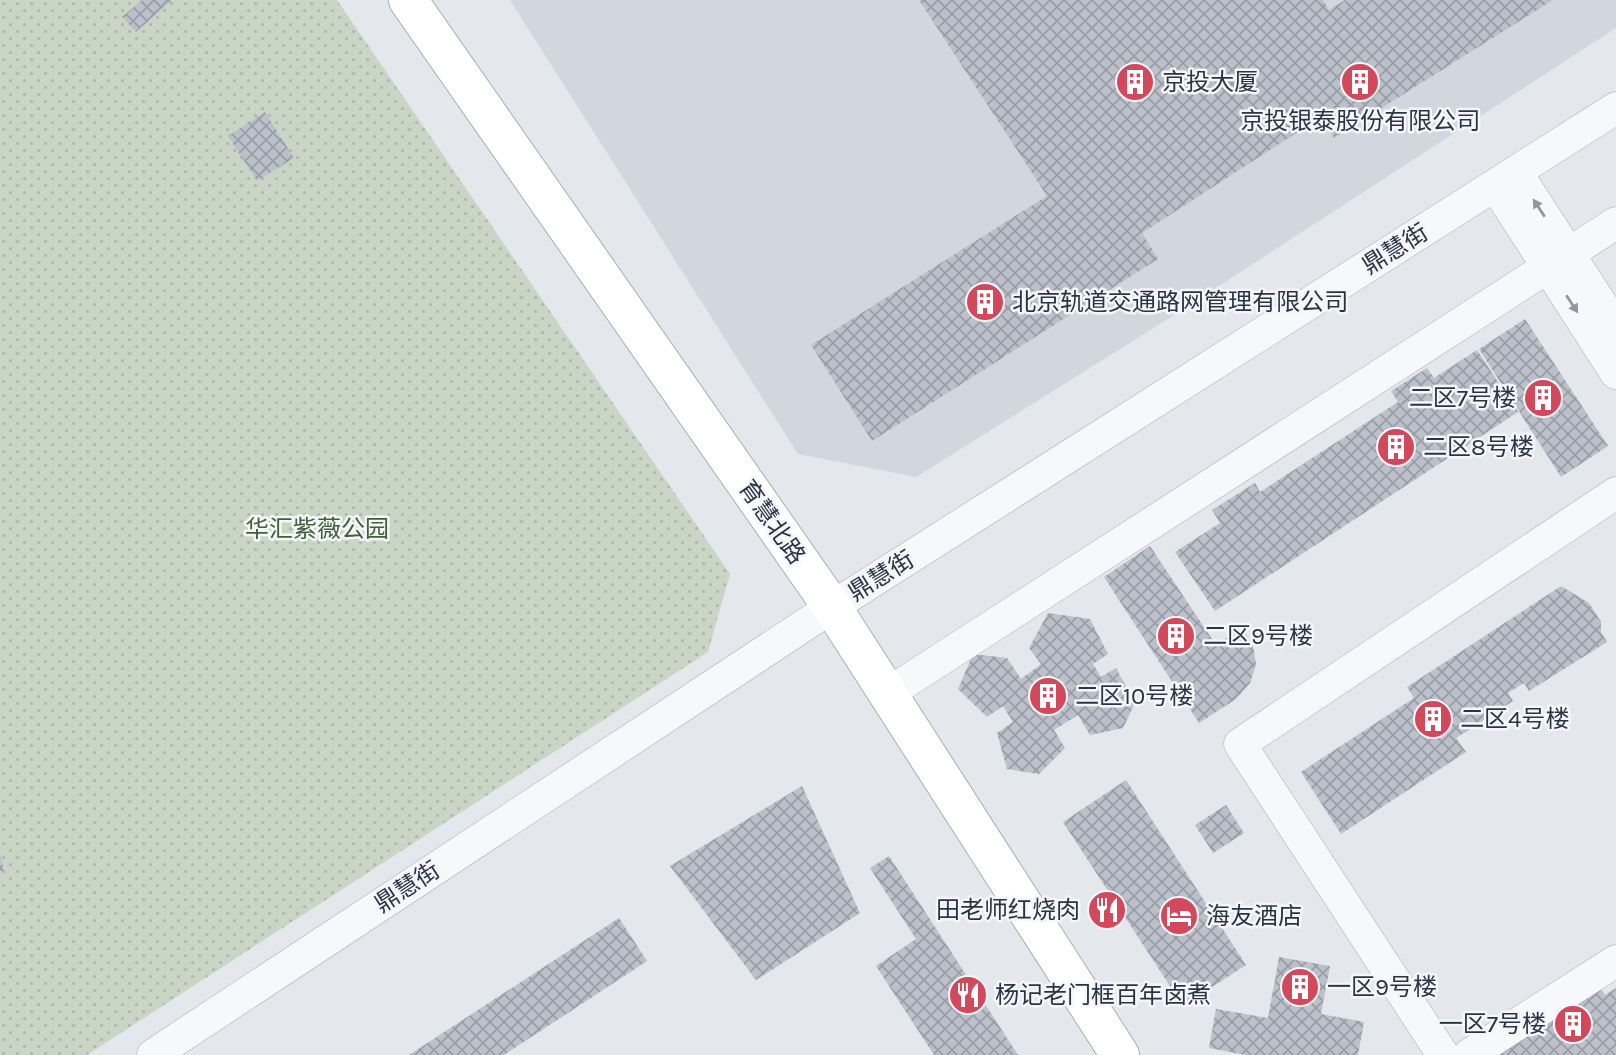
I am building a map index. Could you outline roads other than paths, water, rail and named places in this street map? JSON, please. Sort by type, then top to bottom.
[{"type":"street","name":"育慧北路","points":[[408,0],[832,607],[1120,1055]]},
{"type":"street","name":"鼎慧街","points":[[153,1055],[832,607],[1616,108]]},
{"type":"street","points":[[1505,179],[1558,260],[1616,373]]},
{"type":"street","points":[[887,694],[1616,223]]},
{"type":"street","points":[[1558,260],[1616,327]]},
{"type":"street","points":[[1444,1055],[1240,744],[1616,493]]},
{"type":"street","points":[[1469,1055],[1616,961]]},
{"type":"place","name":"京投大厦","points":[[1135,82]]},
{"type":"place","name":"京投银泰股份有限公司","points":[[1360,82]]},
{"type":"place","name":"北京轨道交通路网管理有限公司","points":[[985,302]]},
{"type":"place","name":"二区7号楼","points":[[1543,398]]},
{"type":"place","name":"二区8号楼","points":[[1396,447]]},
{"type":"place","name":"二区9号楼","points":[[1176,636]]},
{"type":"place","name":"二区10号楼","points":[[1048,696]]},
{"type":"place","name":"二区4号楼","points":[[1433,719]]},
{"type":"place","name":"田老师红烧肉","points":[[1107,910]]},
{"type":"place","name":"海友酒店","points":[[1179,916]]},
{"type":"place","name":"一区9号楼","points":[[1300,987]]},
{"type":"place","name":"杨记老门框百年卤煮","points":[[968,995]]},
{"type":"place","name":"一区7号楼","points":[[1573,1024]]},
{"type":"park label","name":"华汇紫薇公园","points":[[317,529]]}]
